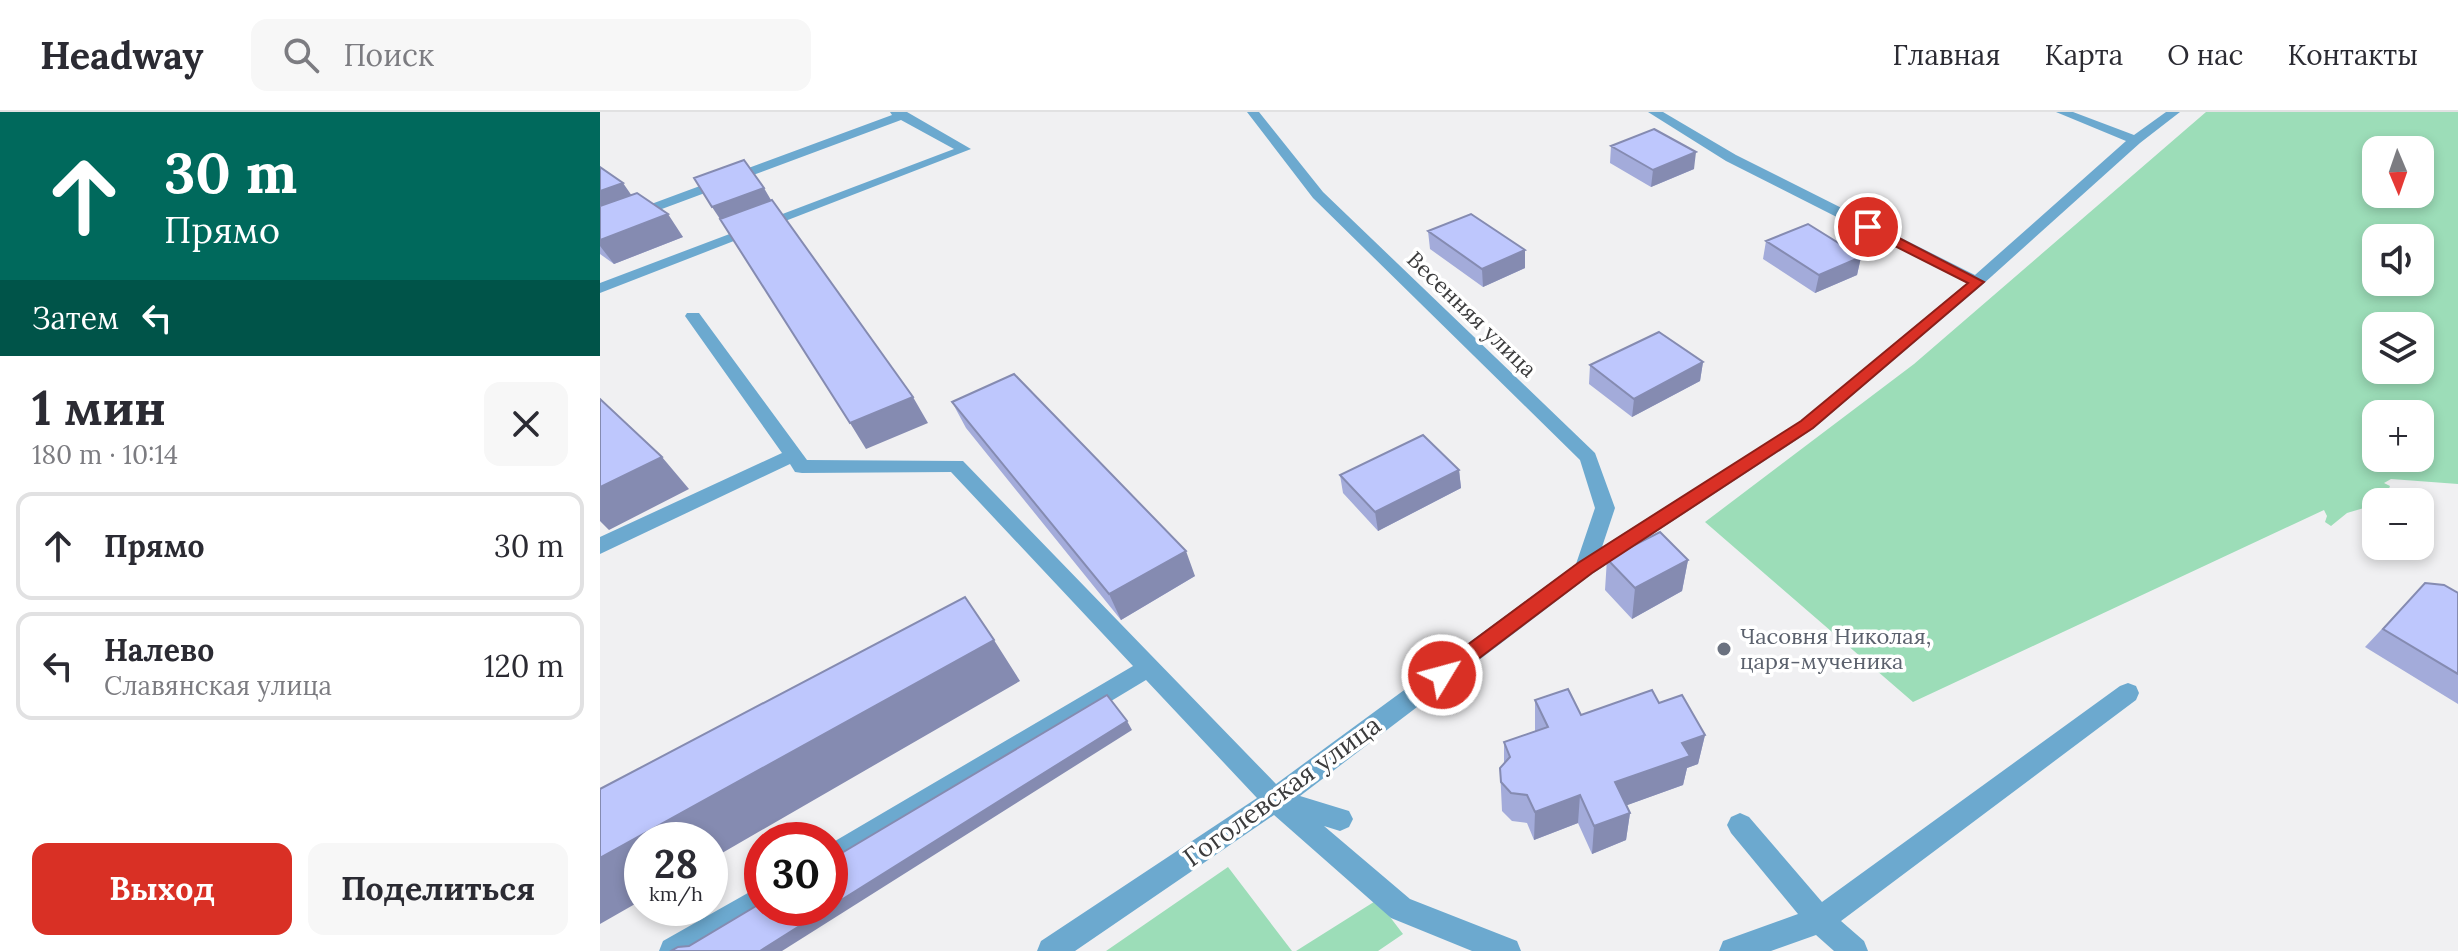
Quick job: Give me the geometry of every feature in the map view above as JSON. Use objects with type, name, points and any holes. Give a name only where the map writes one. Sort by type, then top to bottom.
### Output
[{"type":"street","name":"Весенняя улица","points":[[1253,112],[1318,195],[1588,457],[1605,508],[1585,568]]},
{"type":"street","points":[[1654,112],[1731,158],[1977,282]]},
{"type":"street","points":[[2062,112],[2135,140]]},
{"type":"street","name":"Гоголевская улица","points":[[1051,951],[1275,800],[1585,568],[1807,425],[1977,282],[2135,140],[2174,112]]},
{"type":"street","points":[[600,228],[900,114],[965,149],[600,288]]},
{"type":"street","points":[[693,316],[802,467],[956,466],[1275,800],[1401,909],[1507,951]]},
{"type":"street","points":[[600,546],[793,455]]},
{"type":"street","points":[[1645,528],[1666,545]]},
{"type":"street","points":[[848,847],[1148,668]]},
{"type":"street","points":[[1733,951],[1820,920],[2128,693]]},
{"type":"street","points":[[1275,800],[1340,819]]},
{"type":"street","points":[[1740,825],[1820,920],[1854,951]]},
{"type":"street","points":[[673,951],[744,909]]},
{"type":"green space","points":[[2206,112],[2458,112],[2458,484],[2391,479],[2384,483],[2389,488],[2362,488],[2362,509],[2347,513],[2331,526],[2325,522],[2327,516],[2324,510],[1913,702],[1705,522],[1914,364]]},
{"type":"green space","points":[[1228,867],[1292,951],[1106,951]]},
{"type":"green space","points":[[1377,900],[1403,934],[1378,951],[1296,951]]},
{"type":"building","points":[[1654,129],[1696,152],[1653,170],[1611,146]]},
{"type":"building","points":[[744,160],[764,188],[712,207],[694,178]]},
{"type":"building","points":[[600,167],[623,183],[600,191]]},
{"type":"building","points":[[637,193],[668,214],[600,240],[600,206]]},
{"type":"building","points":[[772,200],[913,397],[850,423],[720,219]]},
{"type":"building","points":[[1471,214],[1525,250],[1482,269],[1428,231]]},
{"type":"building","points":[[1808,224],[1861,257],[1819,275],[1766,241]]},
{"type":"building","points":[[1659,332],[1703,362],[1634,399],[1590,365]]},
{"type":"building","points":[[1014,374],[1186,551],[1109,594],[952,402]]},
{"type":"building","points":[[600,399],[662,457],[600,487]]},
{"type":"building","points":[[1423,435],[1459,470],[1375,512],[1340,475]]},
{"type":"building","points":[[1660,532],[1688,560],[1635,588],[1607,559]]},
{"type":"building","points":[[2425,583],[2444,585],[2458,593],[2458,674],[2383,629]]},
{"type":"building","points":[[965,597],[994,640],[665,822],[624,822],[624,845],[600,858],[600,789]]},
{"type":"building","points":[[1568,689],[1581,715],[1652,690],[1659,703],[1682,695],[1705,735],[1682,743],[1690,756],[1615,782],[1630,813],[1594,826],[1580,795],[1535,812],[1527,795],[1511,793],[1501,782],[1500,768],[1510,757],[1504,742],[1548,727],[1535,700]]},
{"type":"building","points":[[1107,695],[1127,721],[848,896],[848,849]]},
{"type":"building","points":[[744,913],[744,926],[800,926],[760,951],[671,951],[689,946],[722,926],[728,926],[728,923]]},
{"type":"place","name":"Часовня Николая, царя-мученика","points":[[1724,649]]},
{"type":"route","points":[[1442,675],[1585,568],[1807,425],[1977,282],[1868,227]]}]
